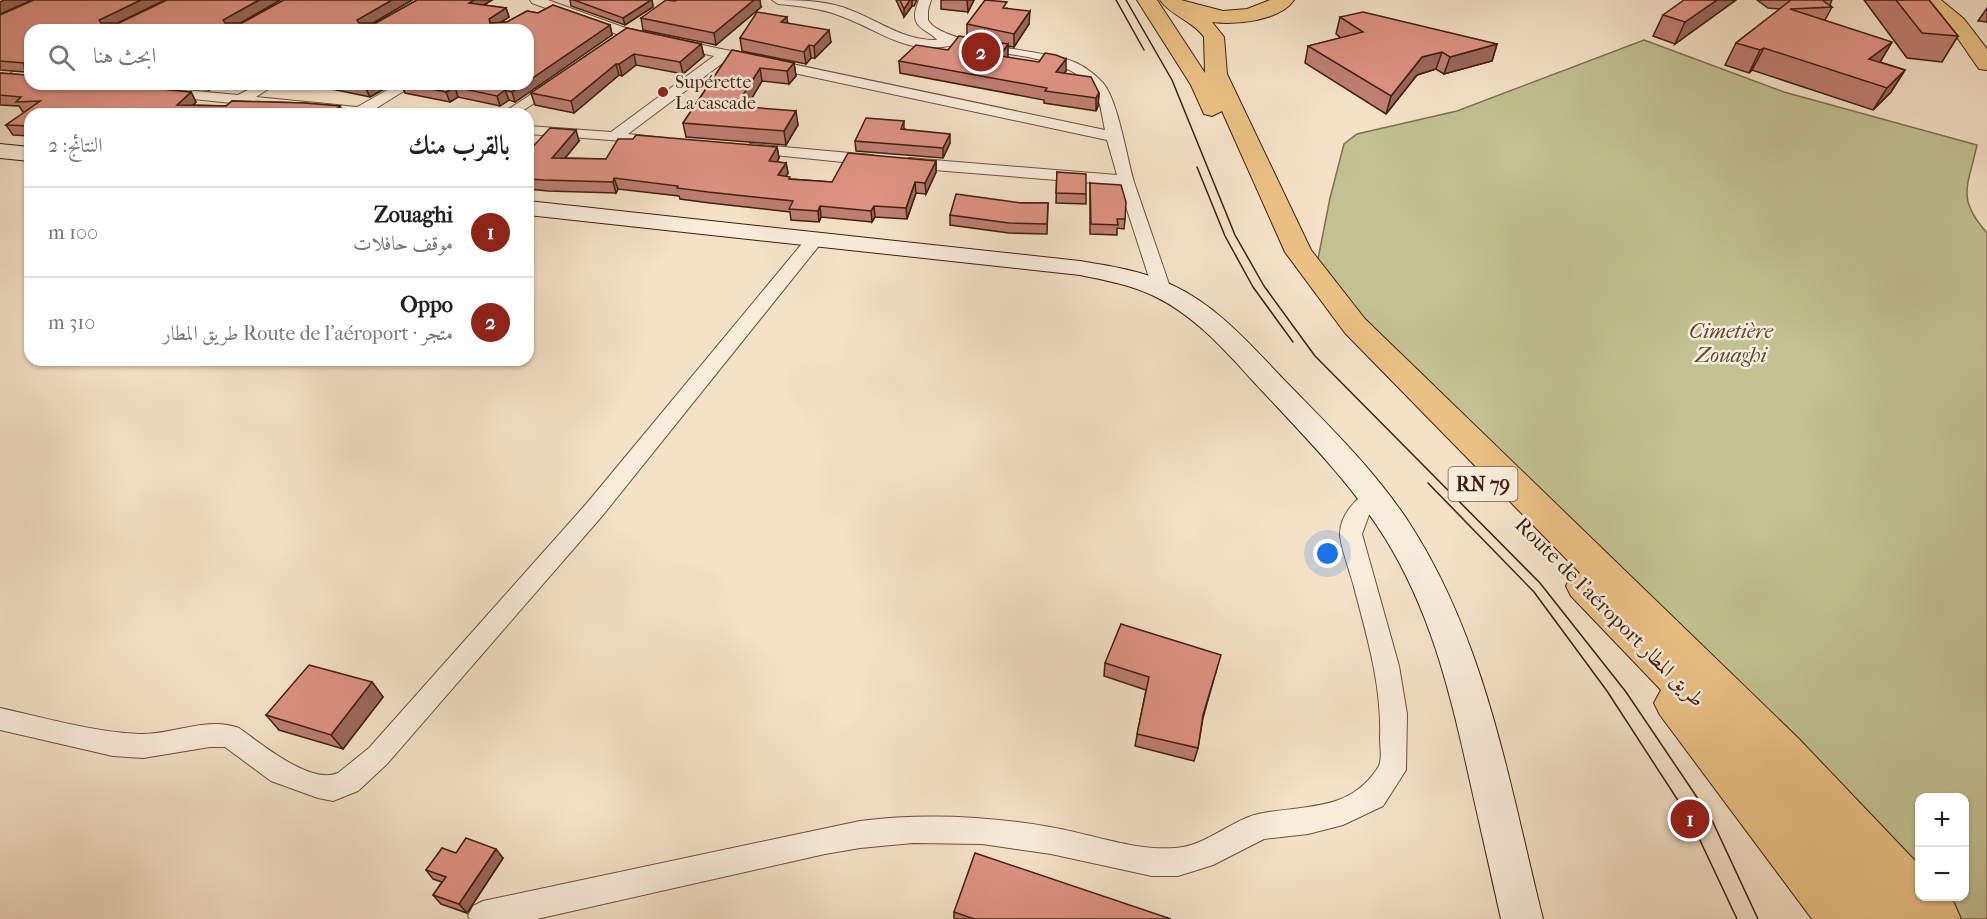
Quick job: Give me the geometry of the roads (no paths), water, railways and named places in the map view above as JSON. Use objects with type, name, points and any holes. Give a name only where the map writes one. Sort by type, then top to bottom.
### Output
[{"type":"highway","name":"Route de l'aéroport طريق المطار","points":[[1147,0],[1202,85],[1248,197],[1300,292],[1329,329],[1713,716],[1831,843],[1891,919]]},
{"type":"highway","points":[[1171,0],[1201,13],[1229,18],[1261,12],[1284,0]]},
{"type":"highway","points":[[1171,0],[1181,10],[1208,28],[1214,37],[1216,74],[1298,252],[1355,326],[1784,751],[1938,919]]},
{"type":"highway","points":[[1929,0],[1957,23],[1987,64]]},
{"type":"highway","name":"RN 79","points":[[1580,581],[1841,919]]},
{"type":"street","points":[[778,0],[827,7],[851,15],[903,41],[915,44],[933,46],[952,41]]},
{"type":"street","points":[[925,0],[921,12],[925,26],[930,31],[952,41],[1027,53],[1060,62],[1094,80],[1102,91],[1126,181],[1162,290]]},
{"type":"street","points":[[528,14],[541,2],[622,37],[725,54],[1115,137]]},
{"type":"street","points":[[622,37],[646,20]]},
{"type":"street","points":[[614,138],[725,54]]},
{"type":"street","points":[[5,77],[24,70]]},
{"type":"street","points":[[517,108],[568,74]]},
{"type":"street","points":[[5,77],[24,79]]},
{"type":"street","points":[[156,90],[328,108]]},
{"type":"street","points":[[240,100],[258,90]]},
{"type":"street","points":[[366,108],[398,90]]},
{"type":"street","points":[[534,131],[674,143]]},
{"type":"street","points":[[733,148],[1126,181]]},
{"type":"street","points":[[0,151],[24,153]]},
{"type":"street","points":[[534,209],[1080,268],[1123,276],[1162,290],[1184,302],[1216,326],[1342,457],[1402,538],[1427,584],[1452,646],[1473,713],[1522,919]]},
{"type":"street","points":[[0,719],[113,744],[143,746],[210,735],[230,736],[280,772],[318,786],[333,788],[348,782],[378,756],[595,510],[816,238]]},
{"type":"street","points":[[483,916],[784,850],[879,832],[959,830],[1001,832],[1046,838],[1152,862],[1167,863],[1203,855],[1261,826],[1308,821],[1344,812],[1373,797],[1393,770],[1394,714],[1388,666],[1352,534],[1359,511],[1374,498]]},
{"type":"tram line","points":[[1116,0],[1144,50]]},
{"type":"tram line","points":[[1126,0],[1172,80],[1235,235],[1264,286],[1315,356],[1540,583],[1626,692],[1711,818],[1758,919]]},
{"type":"tram line","points":[[1197,167],[1225,236],[1253,287],[1293,342]]},
{"type":"tram line","points":[[1428,483],[1534,592],[1607,691],[1690,819],[1737,919]]},
{"type":"place","name":"Oppo","points":[[981,52]]},
{"type":"place","name":"Supérette La cascade","points":[[663,92]]},
{"type":"place","name":"Zouaghi","points":[[1690,819]]},
{"type":"park label","name":"Cimetière Zouaghi","points":[[1731,343]]}]
